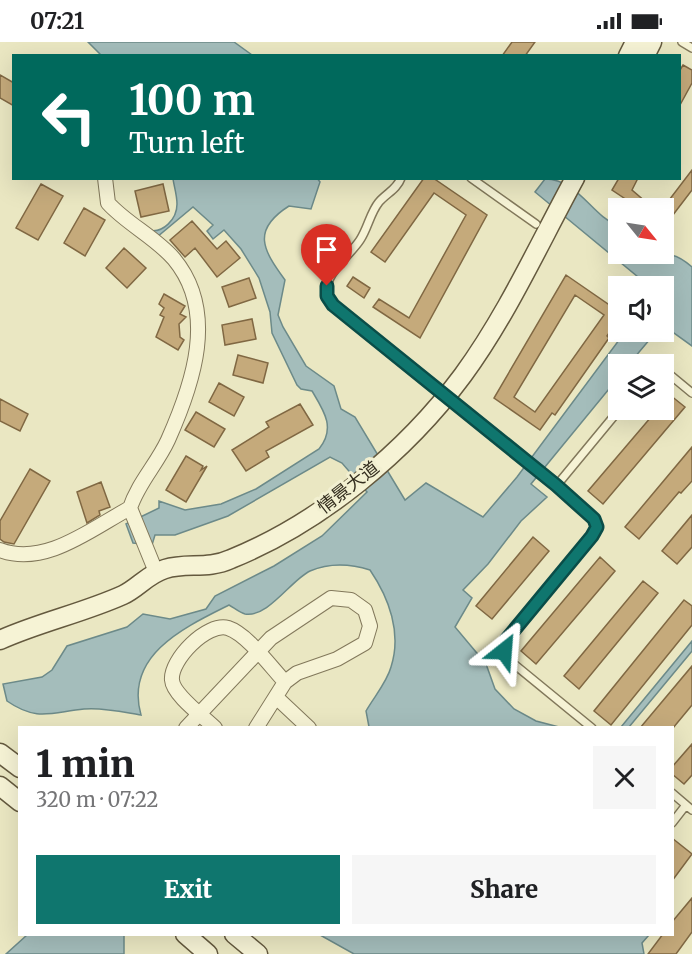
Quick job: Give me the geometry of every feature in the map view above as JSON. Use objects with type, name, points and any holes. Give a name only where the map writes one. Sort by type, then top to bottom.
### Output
[{"type":"street","points":[[105,180],[108,203],[163,248],[186,275],[195,295],[200,318],[192,375],[167,441],[134,495],[132,513],[152,562]]},
{"type":"street","name":"情景大道","points":[[152,562],[168,568],[214,565],[231,559],[299,523],[388,448],[482,346],[560,180]]},
{"type":"street","name":"情景大道","points":[[541,223],[573,180]]},
{"type":"street","points":[[0,549],[29,556],[50,550],[132,513]]},
{"type":"street","name":"情景大道","points":[[0,628],[106,591],[152,562]]},
{"type":"street","name":"情景大道","points":[[0,640],[127,593],[152,562]]},
{"type":"street","points":[[188,726],[270,638],[331,598],[351,600],[365,610],[370,626],[365,643],[336,659],[297,673],[285,682],[257,726]]},
{"type":"street","points":[[213,726],[182,697],[172,681],[178,663],[203,633],[216,627],[229,628],[248,641],[285,682]]},
{"type":"street","points":[[276,697],[307,726]]},
{"type":"street","points":[[0,753],[18,766]]},
{"type":"street","points":[[0,786],[18,800]]},
{"type":"street","points":[[187,936],[208,954]]},
{"type":"street","points":[[236,936],[258,954]]},
{"type":"lane","points":[[682,42],[692,48]]},
{"type":"lane","points":[[400,180],[380,202],[360,240],[346,253],[334,271],[327,286],[327,296],[333,305],[547,477],[594,519],[597,527],[506,640],[504,651],[509,660],[590,726]]},
{"type":"lane","points":[[474,180],[541,223]]},
{"type":"lane","points":[[674,378],[692,393]]},
{"type":"lane","points":[[556,485],[610,420]]},
{"type":"lane","points":[[674,795],[689,808],[674,821]]},
{"type":"water","points":[[88,42],[234,42],[251,54],[100,54]]},
{"type":"water","points":[[173,180],[318,180],[320,182],[311,209],[289,206],[269,223],[265,232],[264,241],[267,250],[285,280],[278,315],[306,366],[334,386],[341,409],[355,417],[405,500],[426,483],[483,517],[517,477],[608,355],[608,390],[531,484],[547,497],[521,521],[488,564],[463,590],[472,598],[455,627],[486,664],[495,689],[514,709],[536,721],[555,726],[369,726],[366,711],[389,673],[394,654],[392,616],[383,592],[370,570],[340,565],[310,571],[271,605],[254,614],[245,614],[229,605],[177,634],[150,660],[141,676],[138,694],[141,715],[91,709],[36,714],[27,712],[7,701],[3,684],[42,677],[52,670],[67,646],[127,627],[143,614],[170,619],[206,609],[215,596],[274,566],[322,536],[367,492],[342,463],[330,457],[228,516],[175,535],[155,535],[152,545],[133,543],[126,524],[159,508],[159,501],[185,510],[221,504],[256,489],[319,449],[327,434],[324,413],[312,391],[301,389],[297,385],[272,333],[270,312],[259,278],[241,249],[224,230],[213,239],[207,231],[213,225],[193,207],[157,237],[148,230],[154,231],[164,227],[172,220],[177,201]]},
{"type":"water","points":[[544,180],[567,185],[608,221],[608,252],[535,192]]},
{"type":"water","points":[[674,256],[692,267],[692,346],[674,333],[674,276],[637,276],[622,264],[674,264]]},
{"type":"water","points":[[618,342],[648,342],[637,354],[609,354]]},
{"type":"water","points":[[692,641],[692,651],[630,726],[622,726]]},
{"type":"water","points":[[26,936],[124,936],[124,954],[6,954]]},
{"type":"water","points":[[322,936],[648,936],[642,943],[644,954],[354,954]]},
{"type":"building","points":[[512,42],[535,42],[526,54],[503,54]]},
{"type":"building","points":[[683,65],[692,70],[692,83],[681,103],[681,68]]},
{"type":"building","points":[[0,75],[12,82],[12,105],[0,98]]},
{"type":"building","points":[[692,170],[692,190],[674,214],[674,198],[671,198]]},
{"type":"building","points":[[423,180],[436,180],[487,215],[420,338],[373,307],[379,299],[409,318],[466,215],[434,193],[385,262],[371,252]]},
{"type":"building","points":[[618,180],[637,180],[632,190],[641,198],[624,198],[612,190]]},
{"type":"building","points":[[41,184],[63,196],[38,240],[16,228]]},
{"type":"building","points":[[163,184],[169,211],[141,217],[135,191]]},
{"type":"building","points":[[84,208],[105,220],[85,256],[64,243]]},
{"type":"building","points":[[192,221],[217,249],[226,241],[240,258],[217,277],[195,248],[185,257],[170,240]]},
{"type":"building","points":[[124,248],[146,268],[127,288],[106,268]]},
{"type":"building","points":[[566,275],[608,304],[608,339],[555,415],[552,413],[540,430],[494,398]],"holes":[[[575,295],[604,315],[535,412],[514,397]]]},
{"type":"building","points":[[353,277],[370,288],[364,298],[347,286]]},
{"type":"building","points":[[249,278],[256,298],[229,307],[222,287]]},
{"type":"building","points":[[164,294],[185,306],[180,314],[186,317],[179,324],[180,337],[184,340],[178,350],[156,337],[164,317],[160,315],[164,308],[159,304]]},
{"type":"building","points":[[252,319],[256,339],[225,345],[222,325]]},
{"type":"building","points":[[238,355],[268,363],[263,383],[233,375]]},
{"type":"building","points":[[219,383],[244,397],[234,416],[209,402]]},
{"type":"building","points":[[674,398],[685,407],[603,504],[588,491],[648,420],[674,420]]},
{"type":"building","points":[[0,399],[28,414],[20,431],[0,421]]},
{"type":"building","points":[[300,404],[313,425],[266,451],[269,457],[246,471],[232,450],[269,427],[266,422]]},
{"type":"building","points":[[196,412],[225,429],[214,447],[185,430]]},
{"type":"building","points":[[692,447],[692,481],[681,493],[679,492],[639,539],[625,527]]},
{"type":"building","points":[[186,456],[203,466],[201,470],[207,466],[186,502],[166,490]]},
{"type":"building","points":[[30,469],[50,481],[14,544],[4,542],[0,539],[0,521]]},
{"type":"building","points":[[101,482],[110,507],[99,511],[100,515],[87,523],[77,492]]},
{"type":"building","points":[[692,515],[692,547],[677,564],[662,551]]},
{"type":"building","points":[[533,537],[549,551],[492,619],[476,606]]},
{"type":"building","points":[[600,557],[615,571],[536,664],[521,651]]},
{"type":"building","points":[[643,581],[658,593],[579,689],[564,676]]},
{"type":"building","points":[[684,600],[692,606],[692,625],[611,725],[594,711]]},
{"type":"building","points":[[692,666],[692,705],[674,727],[642,726]]},
{"type":"building","points":[[692,744],[692,775],[684,784],[674,776],[674,765]]},
{"type":"building","points":[[674,840],[692,854],[674,878]]},
{"type":"building","points":[[692,898],[692,932],[676,954],[648,954],[662,936],[674,936],[674,920]]},
{"type":"route","points":[[327,286],[327,296],[333,305],[438,388],[594,519],[597,527],[592,536],[506,640],[504,651]]}]
